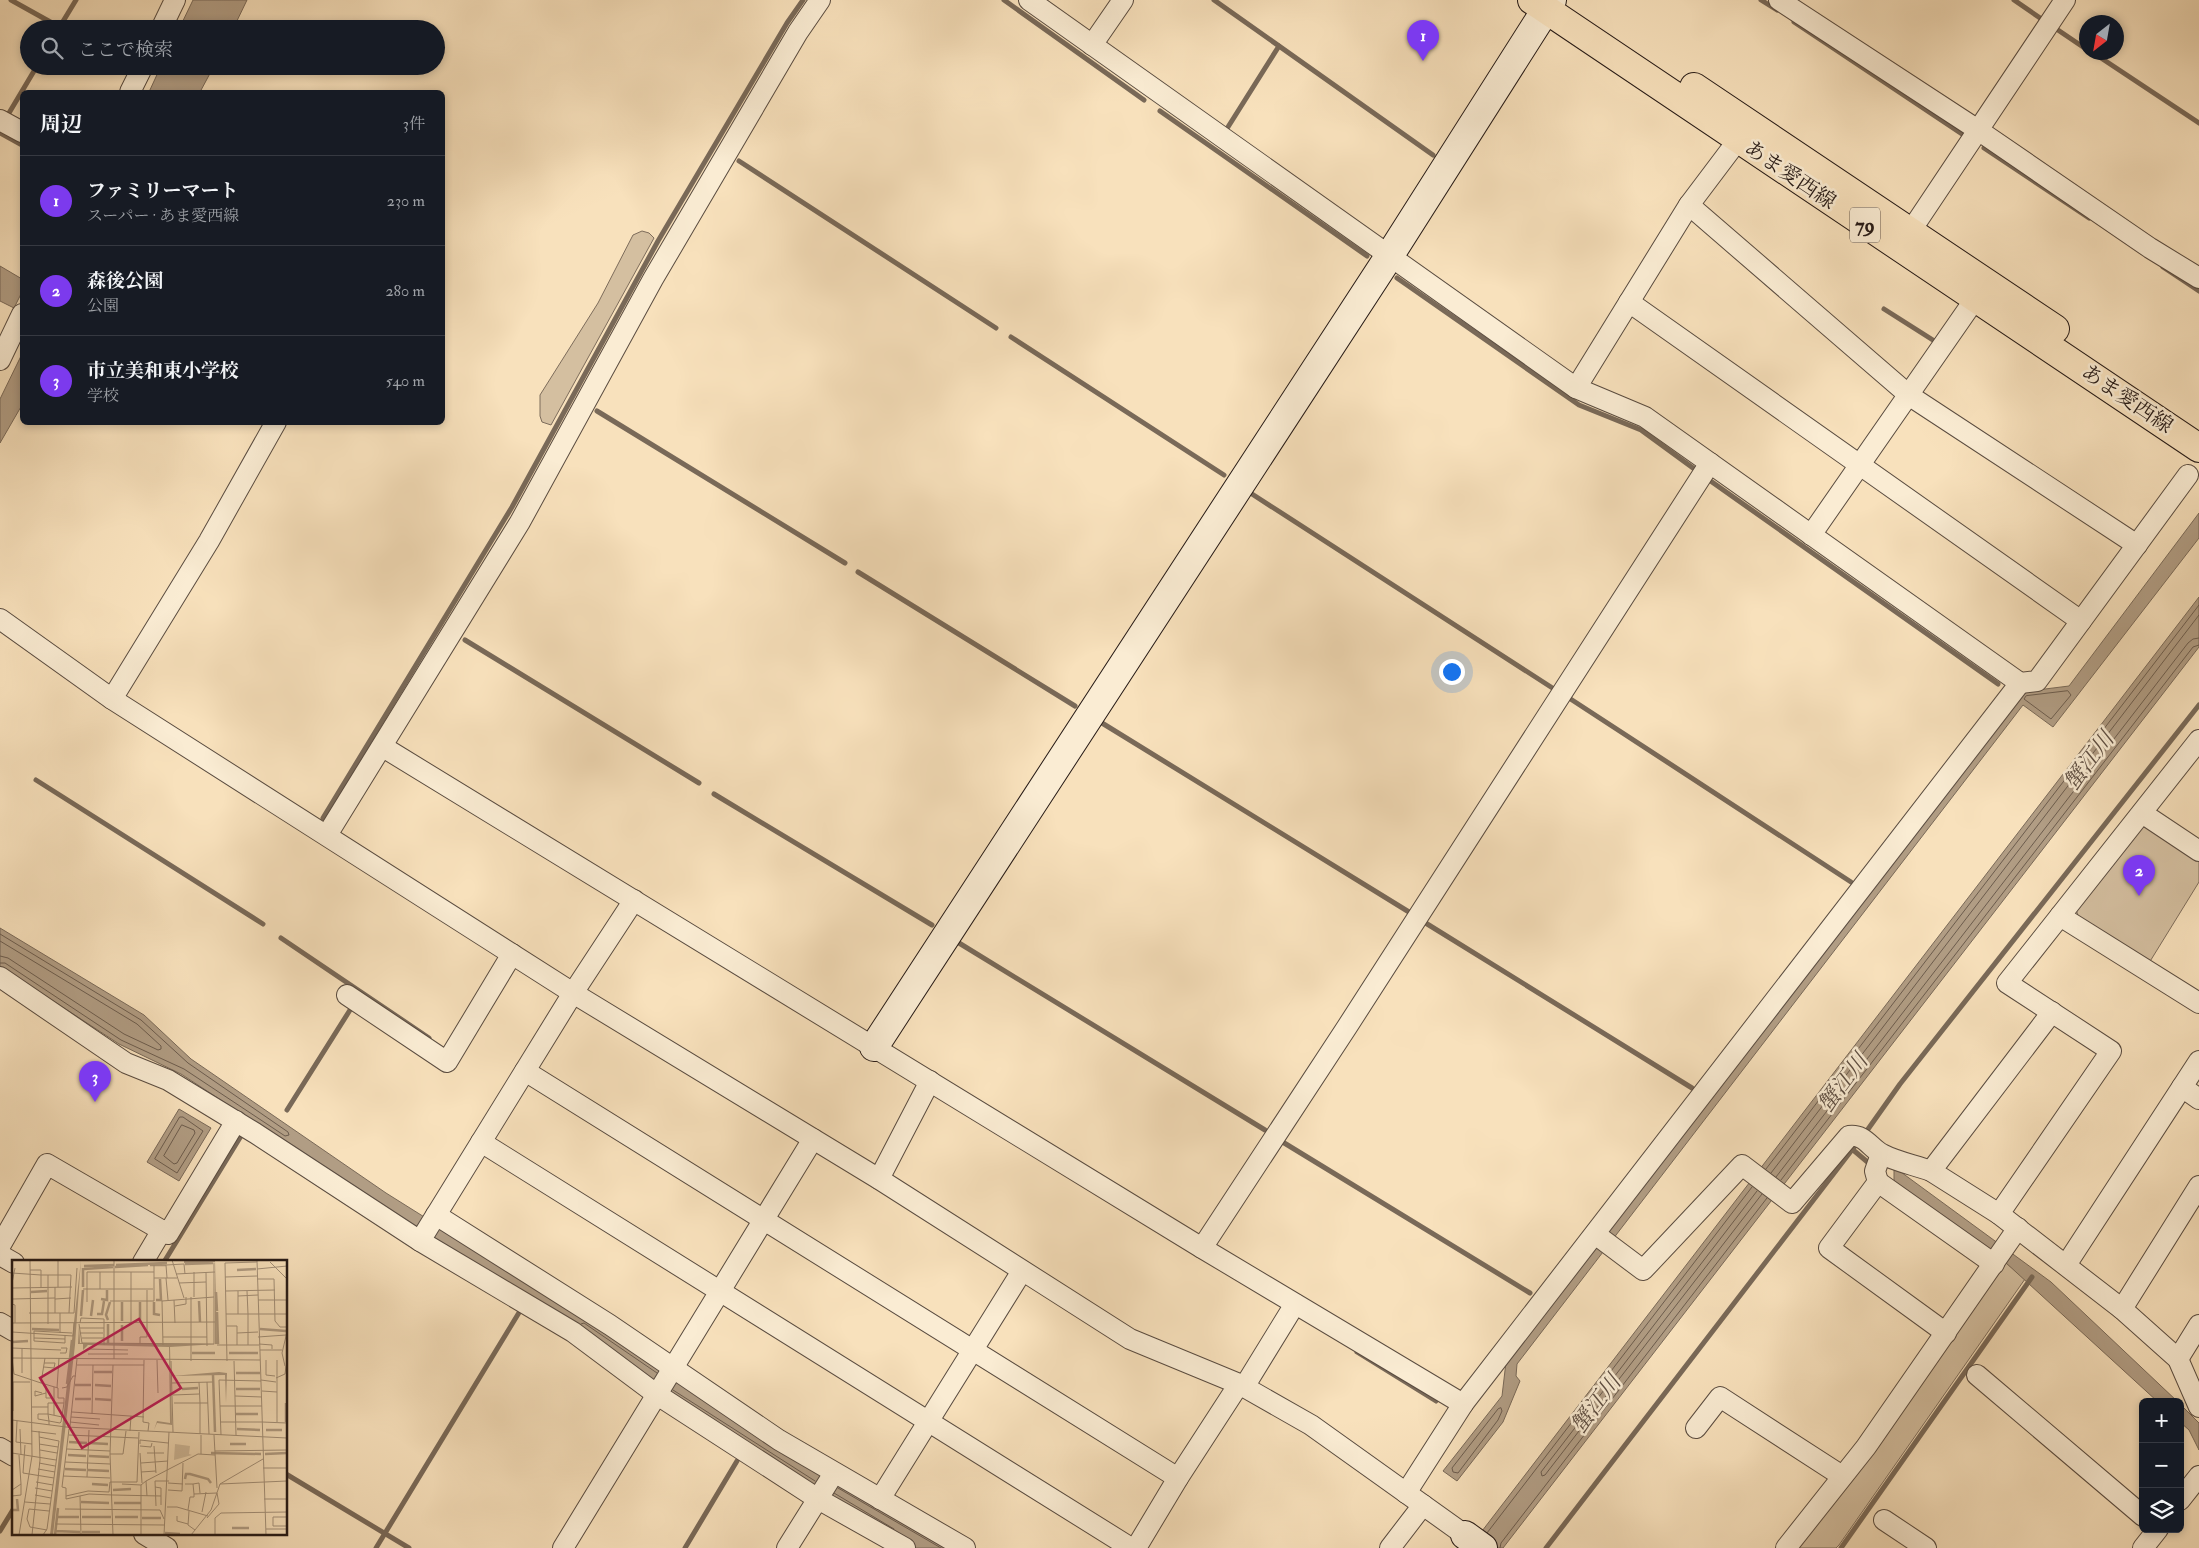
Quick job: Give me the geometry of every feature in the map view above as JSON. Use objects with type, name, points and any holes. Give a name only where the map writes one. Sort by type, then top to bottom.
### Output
[{"type":"main road","name":"あま愛西線","points":[[1548,2],[1738,140],[2199,448]]},
{"type":"main road","name":"あま愛西線","points":[[1548,2],[1910,232],[2199,425]]},
{"type":"street","points":[[165,20],[175,0]]},
{"type":"street","points":[[327,835],[520,522],[653,279],[798,32],[820,0]]},
{"type":"street","points":[[1029,0],[1576,388],[1645,417],[2020,683],[2037,681],[2188,475]]},
{"type":"street","points":[[1092,44],[1123,0]]},
{"type":"street","points":[[1779,0],[1978,130],[2150,248],[2199,278]]},
{"type":"street","points":[[1910,232],[2065,0]]},
{"type":"street","points":[[874,1047],[1390,255],[1548,2]]},
{"type":"street","points":[[131,90],[138,75]]},
{"type":"street","points":[[0,120],[20,131]]},
{"type":"street","points":[[1576,388],[1689,206],[1738,140]]},
{"type":"street","points":[[1689,206],[1910,396],[2137,544]]},
{"type":"street","points":[[1811,535],[1910,396],[1975,300]]},
{"type":"street","points":[[1629,302],[2081,622]]},
{"type":"street","points":[[0,360],[20,318]]},
{"type":"street","points":[[112,699],[209,541],[274,425]]},
{"type":"street","points":[[1202,1248],[1710,463]]},
{"type":"street","points":[[0,619],[112,699],[572,993],[879,1179],[1130,1338],[1242,1385],[1311,1425],[1474,1542]]},
{"type":"street","points":[[1406,1493],[1463,1404],[1601,1239],[2020,683]]},
{"type":"street","points":[[1999,1214],[2111,1051],[2007,983],[2199,740]]},
{"type":"street","points":[[383,747],[1202,1248],[1463,1404]]},
{"type":"street","points":[[2142,812],[2199,851]]},
{"type":"street","points":[[421,1240],[572,993],[634,900]]},
{"type":"street","points":[[2060,916],[2199,1003]]},
{"type":"street","points":[[347,995],[447,1062],[512,954]]},
{"type":"street","points":[[0,977],[126,1063],[168,1080],[236,1121],[421,1240],[573,1332],[657,1392],[826,1486],[880,1500],[965,1548]]},
{"type":"street","points":[[1931,1171],[2052,1012]]},
{"type":"street","points":[[2066,1265],[2199,1061]]},
{"type":"street","points":[[525,1070],[1178,1478]]},
{"type":"street","points":[[879,1179],[930,1081]]},
{"type":"street","points":[[2182,1087],[2199,1099]]},
{"type":"street","points":[[0,1246],[47,1164],[168,1234],[236,1121]]},
{"type":"street","points":[[1601,1239],[1643,1270],[1742,1165],[1792,1203],[1849,1136],[1856,1135],[1864,1138],[1881,1154],[1931,1171],[1999,1214],[2122,1309],[2178,1359],[2199,1407]]},
{"type":"street","points":[[563,1548],[813,1139]]},
{"type":"street","points":[[481,1142],[1131,1548]]},
{"type":"street","points":[[1881,1154],[1875,1171],[1878,1182],[1999,1256]]},
{"type":"street","points":[[1878,1182],[1828,1248],[1946,1333]]},
{"type":"street","points":[[2122,1309],[2199,1186]]},
{"type":"street","points":[[435,1217],[610,1325],[671,1370],[779,1440],[826,1486],[905,1548]]},
{"type":"street","points":[[1786,1548],[1866,1447],[2018,1228]]},
{"type":"street","points":[[144,1260],[162,1230]]},
{"type":"street","points":[[0,1255],[12,1262]]},
{"type":"street","points":[[880,1500],[1022,1271]]},
{"type":"street","points":[[1136,1548],[1178,1478],[1295,1304]]},
{"type":"street","points":[[0,1323],[12,1330]]},
{"type":"street","points":[[2178,1359],[2199,1325]]},
{"type":"street","points":[[1977,1375],[2139,1513]]},
{"type":"street","points":[[1696,1428],[1720,1398],[1842,1476]]},
{"type":"street","points":[[0,1448],[12,1455]]},
{"type":"street","points":[[2184,1495],[2199,1476]]},
{"type":"street","points":[[787,1548],[826,1486]]},
{"type":"street","points":[[1390,1548],[1423,1505]]},
{"type":"street","points":[[1884,1520],[1926,1548]]},
{"type":"street","points":[[2143,1548],[2155,1533]]},
{"type":"street","points":[[147,1536],[167,1548]]},
{"type":"shaded area","points":[[642,231],[649,233],[654,238],[551,425],[542,422],[540,416],[540,395],[598,303],[633,235]]},
{"type":"shaded area","points":[[2140,826],[2146,826],[2199,861],[2199,882],[2149,963],[2079,919],[2076,909]]},
{"type":"shaded area","points":[[2005,1262],[2025,1279],[1839,1545],[1836,1548],[1794,1548]]},
{"type":"water","points":[[193,0],[247,0],[237,20],[183,20]]},
{"type":"water","points":[[157,75],[209,75],[201,90],[150,90]]},
{"type":"water","points":[[0,266],[20,278],[20,296],[14,308],[0,301]]},
{"type":"water","points":[[20,358],[20,408],[0,443],[0,399]]},
{"type":"water","points":[[2199,513],[2199,538],[2053,727],[2023,705],[1517,1364],[1516,1376],[1520,1381],[1503,1422],[1457,1481],[1443,1471],[1502,1396],[1506,1362],[2021,692],[2069,686]]},
{"type":"water","name":"蟹江川","points":[[2199,597],[2199,647],[1503,1548],[1469,1548]]},
{"type":"water","points":[[0,928],[144,1015],[191,1059],[386,1193],[952,1548],[916,1548],[828,1496],[181,1074],[119,1044],[0,966]]},
{"type":"water","points":[[179,1109],[211,1128],[179,1181],[147,1162]]},
{"type":"water","points":[[1894,1167],[2051,1282],[2174,1398],[2154,1398],[2005,1262],[1894,1181]]},
{"type":"water","points":[[2184,1408],[2199,1423],[2199,1450],[2189,1430],[2184,1426]]},
{"type":"waterway","points":[[11,0],[47,20]]},
{"type":"waterway","points":[[64,20],[76,0]]},
{"type":"waterway","points":[[323,818],[512,507],[658,241],[787,23],[803,0]]},
{"type":"waterway","points":[[1004,0],[1144,100]]},
{"type":"waterway","points":[[1214,0],[1433,155]]},
{"type":"waterway","points":[[1761,0],[1777,10]]},
{"type":"waterway","points":[[2014,0],[2043,20]]},
{"type":"waterway","points":[[1794,22],[1962,134]]},
{"type":"waterway","points":[[2055,28],[2079,44]]},
{"type":"waterway","points":[[1228,127],[1279,46]]},
{"type":"waterway","points":[[2104,60],[2199,123]]},
{"type":"waterway","points":[[23,90],[32,75]]},
{"type":"waterway","points":[[9,113],[20,95]]},
{"type":"waterway","points":[[1160,111],[1367,256]]},
{"type":"waterway","points":[[0,133],[20,144]]},
{"type":"waterway","points":[[1984,148],[2089,218]]},
{"type":"waterway","points":[[739,161],[996,328]]},
{"type":"waterway","points":[[2163,267],[2199,291]]},
{"type":"waterway","points":[[1397,278],[1579,405],[1641,430],[1693,468]]},
{"type":"waterway","points":[[1884,309],[1936,342]]},
{"type":"waterway","points":[[1011,337],[1224,475]]},
{"type":"waterway","points":[[597,411],[845,563]]},
{"type":"waterway","points":[[1712,482],[1998,684]]},
{"type":"waterway","points":[[1252,494],[1554,689]]},
{"type":"waterway","points":[[858,572],[1075,706]]},
{"type":"waterway","points":[[465,640],[699,783]]},
{"type":"waterway","points":[[1569,698],[1851,882]]},
{"type":"waterway","points":[[1866,1132],[1900,1084],[2199,705]]},
{"type":"waterway","points":[[1102,723],[1409,912]]},
{"type":"waterway","points":[[36,780],[263,924]]},
{"type":"waterway","points":[[714,794],[932,925]]},
{"type":"waterway","points":[[1424,922],[1692,1088]]},
{"type":"waterway","points":[[281,938],[429,1038]]},
{"type":"waterway","points":[[959,943],[1265,1130]]},
{"type":"waterway","points":[[287,1110],[350,1010]]},
{"type":"waterway","points":[[165,1260],[241,1136]]},
{"type":"waterway","points":[[1281,1141],[1530,1293]]},
{"type":"waterway","points":[[1546,1548],[1858,1142]]},
{"type":"waterway","points":[[1852,1149],[1871,1165]]},
{"type":"waterway","points":[[1841,1548],[2032,1277]]},
{"type":"waterway","points":[[376,1548],[520,1311]]},
{"type":"waterway","points":[[1357,1352],[1436,1401]]},
{"type":"waterway","points":[[685,1548],[737,1461]]},
{"type":"waterway","points":[[288,1475],[409,1548]]},
{"type":"waterway","points":[[0,1531],[12,1511]]},
{"type":"place","name":"ファミリーマート","points":[[1423,61]]},
{"type":"place","name":"森後公園","points":[[2139,896]]},
{"type":"place","name":"市立美和東小学校","points":[[95,1102]]}]
